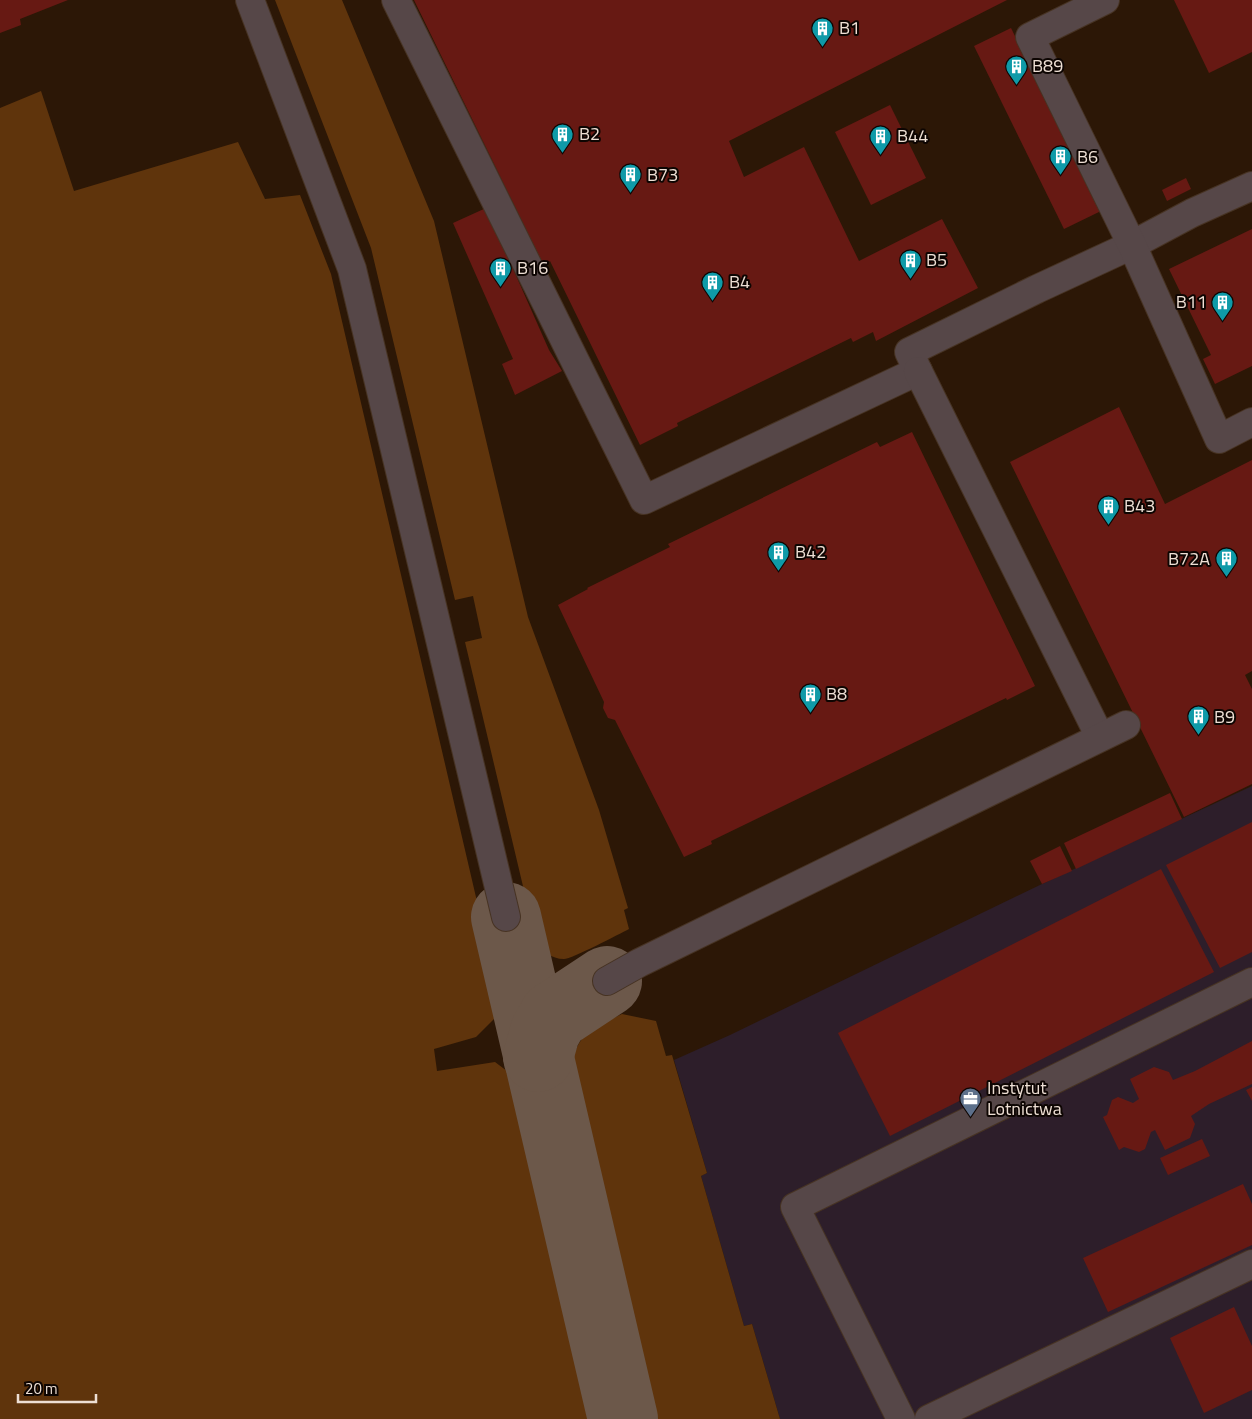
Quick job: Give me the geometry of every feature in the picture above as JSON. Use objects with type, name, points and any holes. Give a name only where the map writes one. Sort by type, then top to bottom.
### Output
[{"type":"street","points":[[250,0],[352,269],[506,917]]},
{"type":"street","points":[[396,0],[644,500],[918,371]]},
{"type":"street","points":[[1105,0],[1030,37],[1132,245],[1219,439],[1252,422]]},
{"type":"street","points":[[1100,737],[909,352],[1132,245],[1192,213],[1252,186]]},
{"type":"street","points":[[607,981],[639,963],[1126,725]]},
{"type":"street","points":[[901,1419],[795,1208],[1252,982]]},
{"type":"street","points":[[929,1419],[1252,1264]]},
{"type":"shaded area","points":[[275,0],[342,0],[434,221],[528,617],[599,810],[628,908],[624,910],[629,929],[569,958],[559,959],[551,956],[536,941],[465,642],[482,638],[473,596],[455,600],[371,248]]},
{"type":"shaded area","points":[[41,91],[74,191],[238,142],[265,199],[300,195],[331,274],[499,996],[496,1017],[476,1037],[434,1049],[437,1071],[495,1062],[519,1080],[598,1419],[0,1419],[0,108]]},
{"type":"shaded area","name":"Instytut Lotnictwa","points":[[1252,786],[1252,1419],[780,1419],[752,1324],[744,1326],[701,1176],[707,1173],[674,1060]]},
{"type":"shaded area","points":[[622,1014],[656,1021],[666,1056],[672,1055],[707,1173],[701,1176],[744,1326],[752,1324],[780,1419],[647,1419],[568,1081],[574,1054],[583,1038],[598,1026]]},
{"type":"building","points":[[0,0],[68,0],[20,19],[21,25],[0,33]]},
{"type":"building","points":[[414,0],[1007,0],[729,141],[744,177],[804,147],[859,261],[942,219],[978,288],[876,341],[873,332],[853,342],[851,338],[677,423],[678,426],[640,445],[550,261],[540,266],[534,254],[537,252]]},
{"type":"building","points":[[1174,0],[1252,0],[1252,52],[1209,73]]},
{"type":"building","points":[[1011,28],[1101,211],[1064,229],[974,46]]},
{"type":"building","name":"B44","points":[[890,105],[926,178],[871,205],[835,132]]},
{"type":"building","points":[[1186,178],[1191,189],[1167,201],[1162,190]]},
{"type":"building","name":"B16","points":[[486,208],[549,350],[562,371],[515,395],[502,364],[513,359],[453,223]]},
{"type":"building","name":"B11","points":[[1252,229],[1252,366],[1215,384],[1203,359],[1211,355],[1169,269]]},
{"type":"building","points":[[1119,407],[1165,504],[1252,460],[1252,671],[1245,675],[1252,689],[1252,784],[1184,817],[1010,462]]},
{"type":"building","points":[[912,432],[1035,686],[1007,700],[1006,698],[711,841],[712,844],[684,857],[615,720],[608,718],[603,708],[604,702],[558,605],[587,588],[670,547],[668,544],[877,442],[880,447]]},
{"type":"building","points":[[1170,793],[1182,819],[1076,869],[1064,843]]},
{"type":"building","points":[[1252,822],[1252,952],[1220,968],[1166,865]]},
{"type":"building","points":[[1060,846],[1072,871],[1042,884],[1030,861]]},
{"type":"building","points":[[1161,869],[1214,972],[890,1136],[838,1033]]},
{"type":"building","points":[[1252,1041],[1252,1084],[1209,1104],[1191,1116],[1195,1124],[1190,1138],[1165,1150],[1155,1130],[1151,1132],[1145,1149],[1139,1152],[1124,1147],[1119,1150],[1103,1117],[1107,1115],[1112,1100],[1118,1097],[1133,1103],[1139,1099],[1130,1079],[1154,1067],[1169,1072],[1173,1080],[1195,1071]]},
{"type":"building","points":[[1252,1087],[1252,1101],[1246,1090]]},
{"type":"building","points":[[1202,1139],[1210,1156],[1168,1175],[1160,1158]]},
{"type":"building","points":[[1243,1184],[1252,1204],[1252,1245],[1108,1312],[1083,1258]]},
{"type":"building","points":[[1234,1307],[1252,1346],[1252,1390],[1204,1413],[1170,1338]]},
{"type":"taxiway","points":[[506,917],[623,1419]]},
{"type":"taxiway","points":[[538,1057],[545,1032],[554,1016],[607,981]]},
{"type":"place","name":"B1","points":[[823,47]]},
{"type":"place","name":"B89","points":[[1016,85]]},
{"type":"place","name":"B2","points":[[563,153]]},
{"type":"place","name":"B44","points":[[881,155]]},
{"type":"place","name":"B6","points":[[1061,176]]},
{"type":"place","name":"B73","points":[[631,194]]},
{"type":"place","name":"B5","points":[[910,279]]},
{"type":"place","name":"B16","points":[[501,287]]},
{"type":"place","name":"B4","points":[[713,301]]},
{"type":"place","name":"B11","points":[[1223,321]]},
{"type":"place","name":"B43","points":[[1108,525]]},
{"type":"place","name":"B42","points":[[779,571]]},
{"type":"place","name":"B72A","points":[[1226,578]]},
{"type":"place","name":"B8","points":[[810,713]]},
{"type":"place","name":"B9","points":[[1198,736]]},
{"type":"place","name":"Instytut Lotnictwa","points":[[971,1117]]}]
